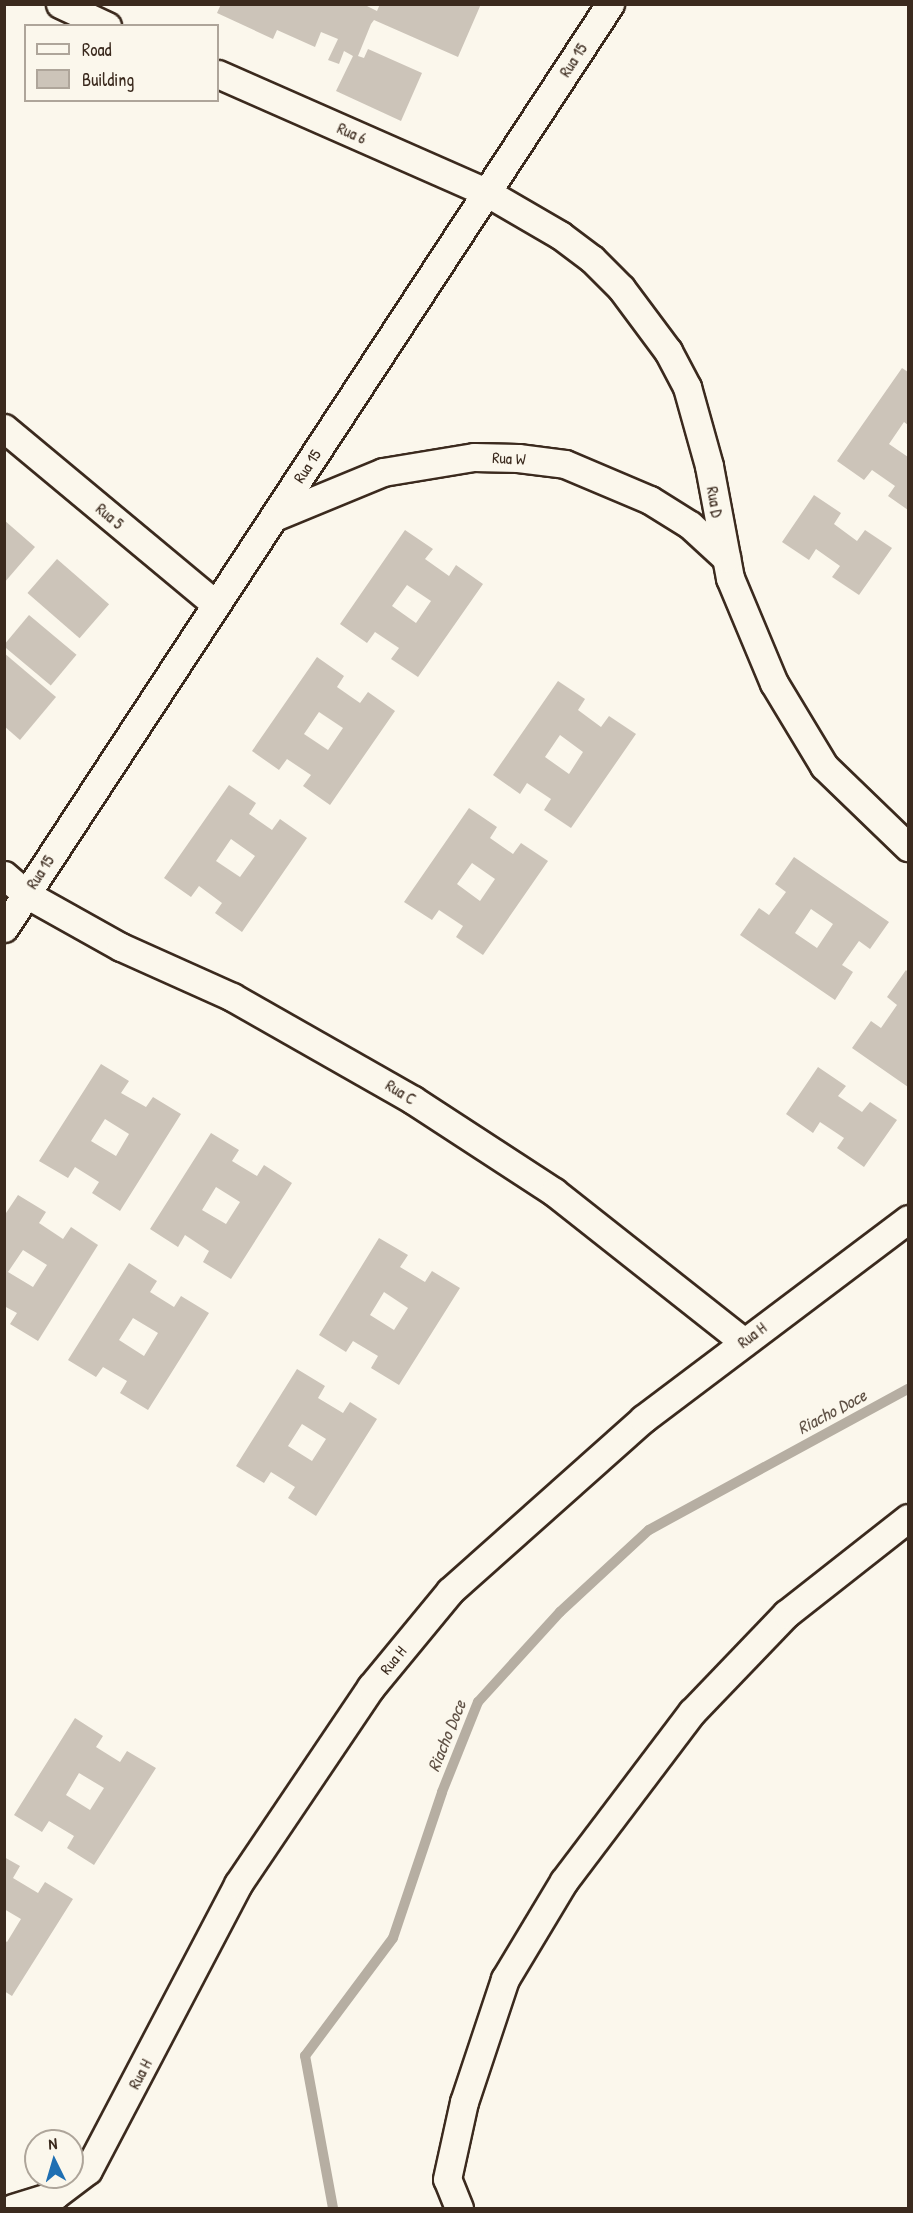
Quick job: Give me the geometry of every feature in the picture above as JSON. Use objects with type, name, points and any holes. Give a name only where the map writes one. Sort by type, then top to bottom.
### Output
[{"type":"street","points":[[60,4],[103,24]]},
{"type":"street","name":"Rua 15","points":[[4,928],[610,4]]},
{"type":"street","name":"Rua 6","points":[[219,74],[486,192]]},
{"type":"street","name":"Rua D","points":[[486,192],[530,216],[592,259],[621,288],[668,351],[687,387],[700,427],[726,558],[750,632],[774,683],[824,766],[909,847]]},
{"type":"street","name":"Rua 5","points":[[4,428],[215,604]]},
{"type":"street","name":"Rua W","points":[[274,517],[383,472],[463,458],[518,458],[565,464],[639,495],[690,525],[726,558]]},
{"type":"street","name":"Rua C","points":[[4,875],[26,894],[121,947],[232,997],[413,1100],[554,1192],[744,1342]]},
{"type":"street","name":"Rua H","points":[[13,2208],[55,2195],[88,2170],[238,1884],[371,1687],[450,1591],[643,1419],[909,1219]]},
{"type":"street","points":[[459,2208],[447,2179],[464,2102],[506,1979],[564,1881],[700,1704],[786,1614],[909,1518]]},
{"type":"building","points":[[221,4],[363,4],[377,11],[380,4],[481,4],[458,57],[374,20],[371,24],[358,56],[364,58],[368,49],[422,73],[401,121],[336,91],[353,56],[344,51],[339,64],[328,60],[338,39],[321,32],[315,47],[277,30],[273,39],[217,13]]},
{"type":"building","points":[[902,368],[908,372],[908,425],[904,422],[889,444],[908,457],[908,510],[888,496],[895,486],[872,470],[864,480],[837,461]]},
{"type":"building","points":[[814,495],[841,513],[834,524],[857,541],[865,530],[892,548],[859,595],[832,577],[840,566],[816,549],[809,560],[782,542]]},
{"type":"building","points":[[4,520],[35,547],[4,583]]},
{"type":"building","points":[[405,530],[433,549],[425,559],[449,576],[456,565],[483,584],[418,677],[391,659],[399,648],[375,632],[367,643],[340,624]],"holes":[[[407,585],[431,601],[416,623],[392,606]]]},
{"type":"building","points":[[57,559],[109,604],[80,638],[27,593]]},
{"type":"building","points":[[29,615],[76,655],[51,685],[4,646]]},
{"type":"building","points":[[4,653],[56,697],[20,740],[4,726]]},
{"type":"building","points":[[317,657],[344,676],[337,687],[360,703],[368,692],[395,711],[330,805],[303,786],[311,775],[287,759],[279,770],[252,751]],"holes":[[[319,712],[343,728],[328,750],[304,734]]]},
{"type":"building","points":[[558,681],[585,699],[578,710],[601,727],[609,716],[636,734],[571,828],[544,810],[551,799],[527,783],[520,794],[493,775]],"holes":[[[560,735],[583,752],[569,774],[545,757]]]},
{"type":"building","points":[[229,785],[256,803],[249,814],[272,830],[280,819],[307,838],[242,932],[215,913],[222,903],[199,886],[191,897],[164,878]],"holes":[[[231,839],[255,856],[240,877],[216,861]]]},
{"type":"building","points":[[469,808],[497,827],[490,838],[513,854],[521,843],[548,861],[483,955],[456,937],[463,926],[439,910],[432,920],[404,902]],"holes":[[[472,863],[495,879],[480,901],[457,884]]]},
{"type":"building","points":[[794,857],[889,922],[870,949],[859,941],[842,965],[853,972],[835,1000],[740,935],[759,908],[769,915],[786,892],[775,884]],"holes":[[[811,909],[833,924],[817,948],[795,933]]]},
{"type":"building","points":[[906,970],[908,972],[908,1087],[852,1048],[871,1021],[881,1028],[897,1005],[887,997]]},
{"type":"building","points":[[101,1064],[129,1081],[121,1093],[146,1107],[153,1097],[181,1114],[120,1211],[92,1193],[99,1182],[75,1167],[68,1178],[39,1161]],"holes":[[[105,1119],[129,1134],[116,1156],[91,1141]]]},
{"type":"building","points":[[818,1067],[846,1086],[838,1096],[862,1112],[870,1102],[897,1120],[864,1167],[837,1148],[844,1138],[820,1122],[813,1133],[786,1114]]},
{"type":"building","points":[[211,1133],[239,1150],[232,1161],[257,1176],[264,1165],[292,1183],[231,1279],[203,1262],[209,1251],[185,1235],[178,1247],[150,1229]],"holes":[[[216,1187],[240,1202],[226,1224],[202,1210]]]},
{"type":"building","points":[[18,1195],[46,1212],[39,1223],[63,1239],[71,1227],[98,1245],[38,1341],[10,1324],[17,1313],[4,1306],[4,1216]],"holes":[[[23,1250],[47,1265],[33,1287],[8,1272]]]},
{"type":"building","points":[[379,1238],[408,1255],[400,1267],[425,1282],[432,1271],[460,1288],[399,1385],[371,1368],[378,1356],[353,1341],[346,1352],[319,1335]],"holes":[[[384,1292],[408,1308],[394,1330],[370,1315]]]},
{"type":"building","points":[[129,1263],[157,1281],[150,1292],[174,1307],[181,1296],[209,1313],[148,1410],[120,1393],[127,1381],[103,1367],[96,1377],[68,1360]],"holes":[[[133,1318],[158,1333],[144,1356],[119,1340]]]},
{"type":"building","points":[[297,1369],[325,1386],[318,1398],[343,1413],[350,1402],[377,1419],[316,1516],[288,1498],[295,1487],[271,1472],[264,1483],[236,1466]],"holes":[[[302,1424],[326,1439],[312,1461],[288,1446]]]},
{"type":"building","points":[[75,1718],[103,1736],[96,1747],[120,1762],[127,1751],[156,1768],[94,1865],[67,1848],[74,1836],[49,1821],[42,1832],[14,1815]],"holes":[[[79,1773],[104,1788],[90,1810],[66,1795]]]},
{"type":"building","points":[[4,1857],[20,1866],[13,1878],[38,1893],[45,1882],[73,1899],[12,1996],[4,1991],[4,1940],[7,1942],[21,1919],[4,1909]]},
{"type":"waterway","name":"Riacho Doce","points":[[333,2208],[305,2056],[393,1938],[442,1792],[478,1702],[560,1612],[649,1530],[908,1389]]}]
